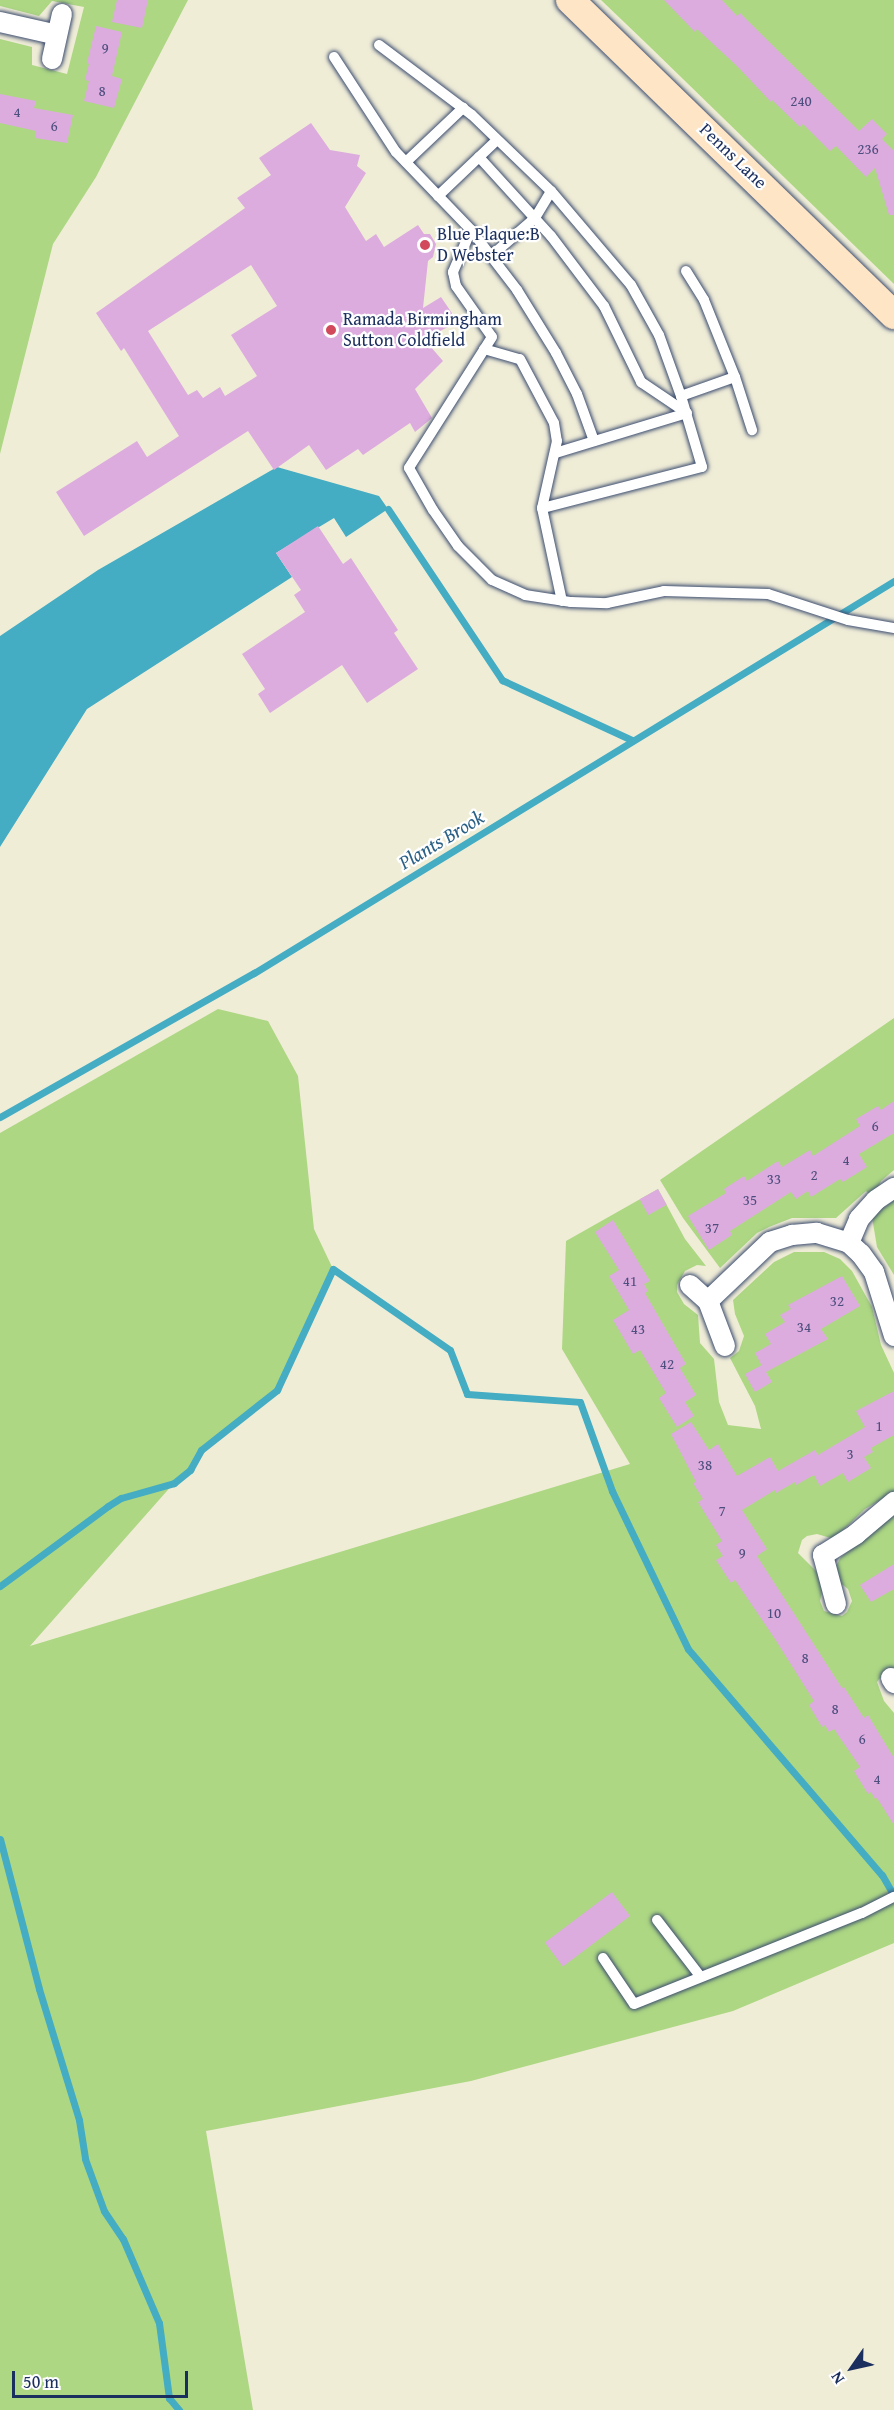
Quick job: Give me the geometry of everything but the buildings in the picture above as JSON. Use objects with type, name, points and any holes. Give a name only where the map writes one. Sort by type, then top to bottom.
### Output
[{"type":"main road","name":"Penns Lane","points":[[570,0],[894,315]]},
{"type":"street","points":[[52,59],[62,14]]},
{"type":"street","points":[[0,22],[57,36]]},
{"type":"street","points":[[849,1243],[859,1220],[876,1200],[894,1188]]},
{"type":"street","points":[[708,1300],[770,1242],[792,1235],[817,1233],[849,1243],[874,1272],[894,1336]]},
{"type":"street","points":[[690,1285],[708,1300],[724,1346]]},
{"type":"street","points":[[836,1604],[823,1555],[856,1534],[894,1502]]},
{"type":"lane","points":[[379,45],[463,108],[551,191],[631,285],[659,335],[687,413],[702,467],[542,508]]},
{"type":"lane","points":[[334,57],[396,152],[471,230],[517,290],[556,353],[577,394],[594,441]]},
{"type":"lane","points":[[406,162],[463,108]]},
{"type":"lane","points":[[438,196],[496,141]]},
{"type":"lane","points":[[479,157],[536,218],[604,306],[641,382],[687,413]]},
{"type":"lane","points":[[491,256],[536,218],[551,191]]},
{"type":"lane","points":[[471,230],[453,272],[456,286],[492,337],[409,468],[433,510],[459,546],[492,580],[525,595],[562,601],[607,603],[664,591],[768,594],[848,620],[894,628]]},
{"type":"lane","points":[[686,271],[704,300],[735,377],[752,430]]},
{"type":"lane","points":[[484,349],[520,359],[554,423],[557,441],[542,508],[562,601]]},
{"type":"lane","points":[[681,396],[735,377]]},
{"type":"lane","points":[[555,453],[687,413]]},
{"type":"lane","points":[[603,1958],[633,2004],[883,1904],[894,1897]]},
{"type":"lane","points":[[657,1920],[700,1976]]},
{"type":"green space","points":[[0,0],[188,0],[96,177],[53,244],[0,454],[0,39],[32,47],[32,65],[67,74],[84,7],[52,1],[39,16],[0,6]]},
{"type":"green space","points":[[601,0],[894,0],[894,284],[647,44]]},
{"type":"green space","points":[[218,1009],[268,1021],[298,1076],[314,1229],[333,1269],[277,1390],[201,1450],[190,1470],[174,1483],[30,1646],[630,1464],[562,1349],[566,1241],[658,1189],[685,1239],[706,1266],[697,1265],[685,1271],[677,1285],[677,1292],[684,1304],[698,1315],[700,1343],[714,1359],[719,1402],[728,1425],[761,1429],[755,1406],[730,1358],[739,1351],[744,1336],[735,1314],[733,1300],[774,1262],[794,1252],[824,1252],[840,1259],[852,1271],[872,1307],[881,1345],[894,1373],[894,1492],[865,1509],[834,1539],[817,1534],[807,1536],[802,1540],[798,1553],[821,1576],[823,1588],[820,1601],[824,1611],[842,1616],[847,1612],[852,1601],[848,1589],[839,1582],[836,1566],[841,1557],[894,1515],[894,1669],[885,1672],[877,1682],[884,1701],[894,1713],[894,1943],[733,2011],[471,2081],[206,2131],[253,2410],[0,2410],[0,1133]]},
{"type":"green space","points":[[894,1018],[894,1170],[881,1181],[877,1190],[870,1195],[866,1191],[836,1218],[792,1218],[769,1227],[757,1233],[720,1268],[683,1218],[660,1180]]},
{"type":"green space","points":[[894,1200],[894,1275],[877,1247],[872,1217]]},
{"type":"water","points":[[277,467],[379,496],[388,509],[346,537],[334,518],[276,553],[292,577],[87,709],[0,847],[0,636],[98,570]]},
{"type":"waterway","points":[[388,509],[502,680],[632,740]]},
{"type":"waterway","name":"Plants Brook","points":[[0,1117],[254,973],[894,581]]},
{"type":"waterway","points":[[0,1586],[121,1498],[174,1483],[190,1470],[201,1450],[277,1390],[333,1269],[450,1350],[467,1394],[580,1402],[612,1491],[688,1649],[882,1875],[894,1896]]},
{"type":"waterway","points":[[0,1839],[39,1989],[79,2120],[85,2159],[104,2211],[123,2239],[159,2323],[169,2398],[179,2410]]},
{"type":"place","name":"Blue Plaque:B D Webster","points":[[425,245]]},
{"type":"place","name":"Ramada Birmingham Sutton Coldfield","points":[[331,330]]}]
